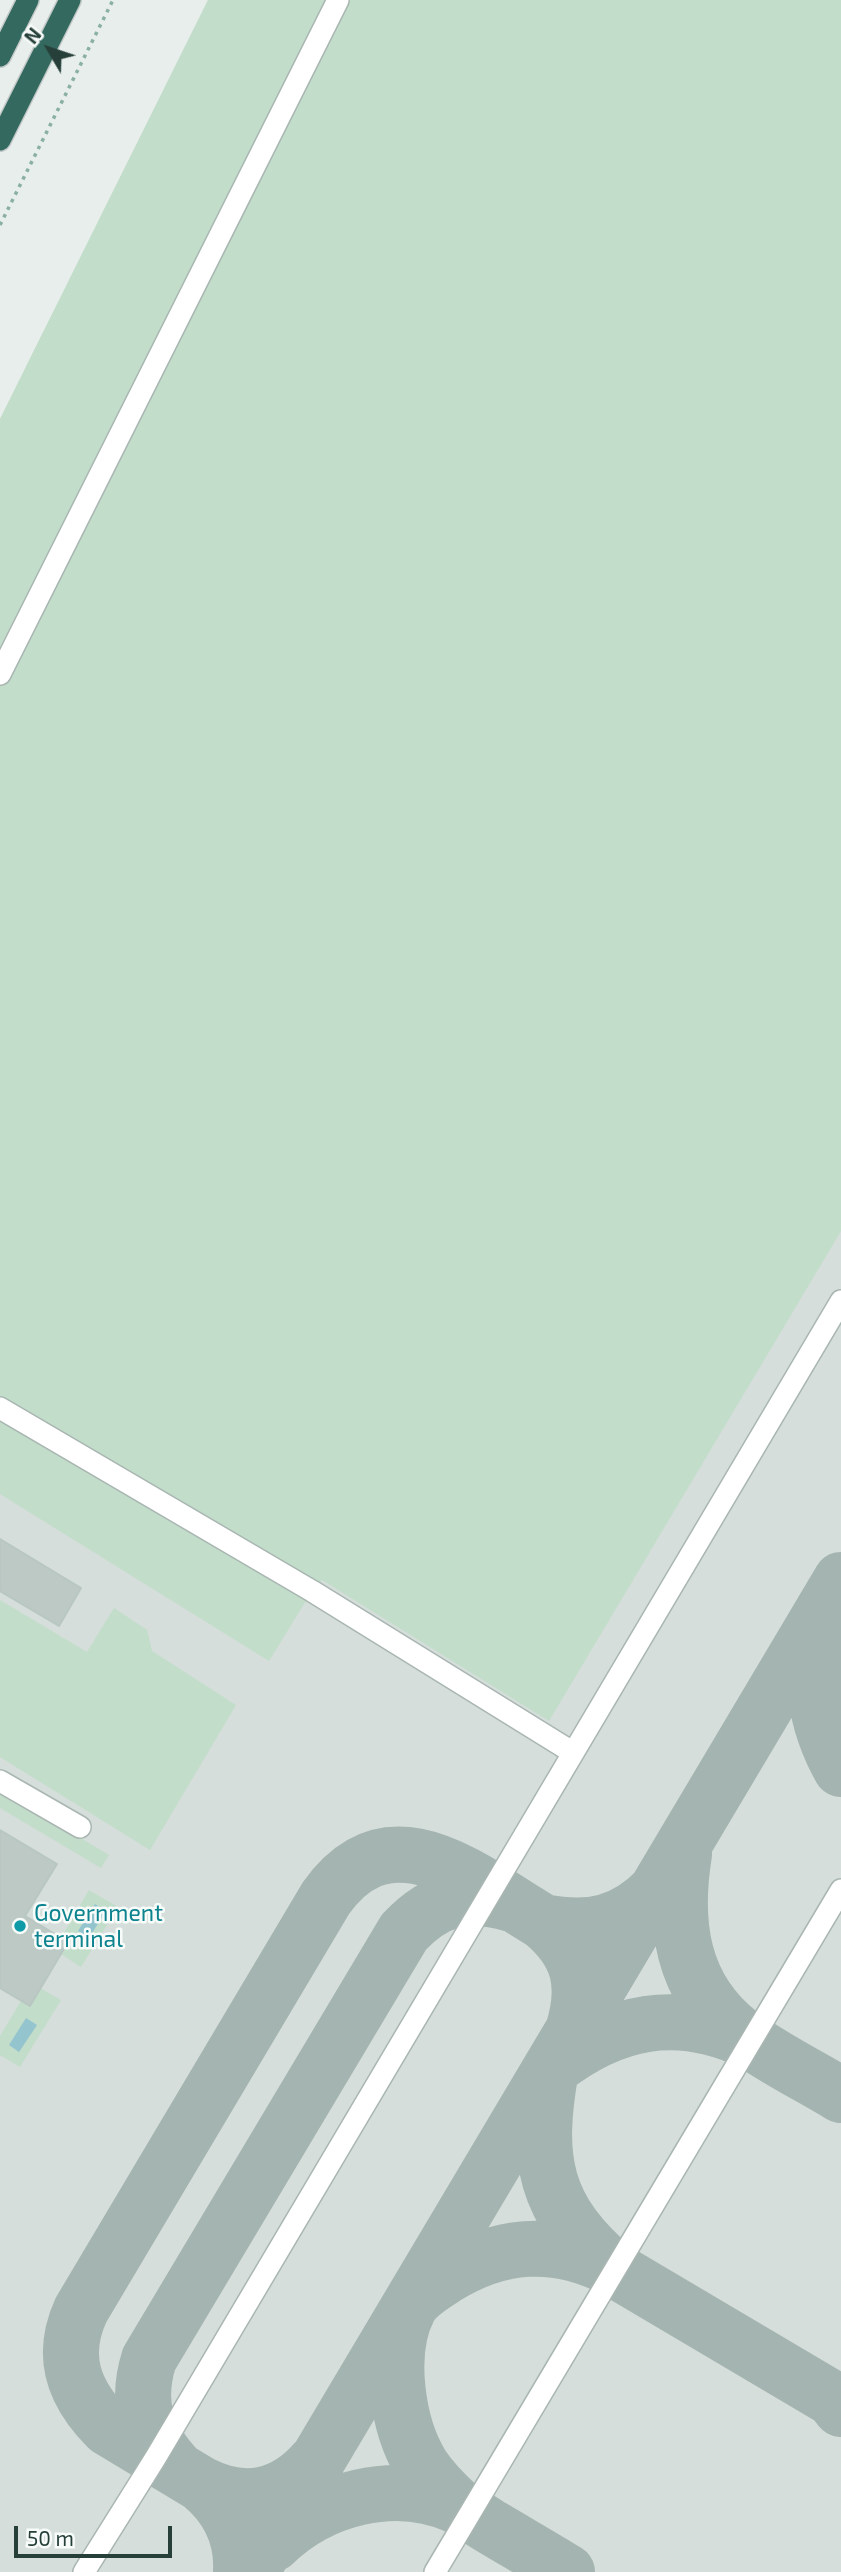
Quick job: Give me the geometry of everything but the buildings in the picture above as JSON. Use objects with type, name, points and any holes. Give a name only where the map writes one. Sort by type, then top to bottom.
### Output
[{"type":"highway","points":[[0,57],[28,0]]},
{"type":"highway","points":[[0,140],[70,0]]},
{"type":"lane","points":[[0,674],[338,0]]},
{"type":"lane","points":[[84,2572],[156,2457],[841,1301]]},
{"type":"lane","points":[[0,1408],[312,1591],[572,1752]]},
{"type":"lane","points":[[0,1781],[80,1827]]},
{"type":"lane","points":[[435,2572],[841,1890]]},
{"type":"path","points":[[0,225],[113,0]]},
{"type":"shaded area","points":[[208,0],[841,0],[841,2572],[0,2572],[0,419]]},
{"type":"green space","points":[[208,0],[841,0],[841,1231],[549,1721],[322,1580],[312,1591],[269,1661],[0,1494],[0,419]]},
{"type":"green space","points":[[0,1600],[87,1652],[114,1608],[147,1630],[152,1651],[236,1705],[150,1850],[0,1757]]},
{"type":"green space","points":[[0,1790],[109,1855],[101,1868],[0,1808]]},
{"type":"green space","points":[[89,1890],[118,1907],[81,1967],[61,1954],[61,1938]]},
{"type":"green space","points":[[40,1988],[61,2000],[20,2067],[0,2055],[0,2036],[21,2001],[30,2005]]},
{"type":"water","points":[[95,1904],[106,1911],[89,1938],[78,1931]]},
{"type":"water","points":[[26,2018],[37,2025],[19,2052],[9,2045]]},
{"type":"taxiway","points":[[251,2572],[841,1580]]},
{"type":"taxiway","points":[[819,1623],[815,1662],[816,1698],[825,1733],[841,1769]]},
{"type":"taxiway","points":[[684,1854],[681,1929],[693,1975],[705,1996],[720,2016],[740,2034],[841,2095]]},
{"type":"taxiway","points":[[201,2484],[108,2428],[96,2415],[86,2401],[74,2373],[71,2343],[81,2310],[326,1898],[351,1871],[377,1858],[405,1855],[433,1860],[461,1872],[543,1922]]},
{"type":"taxiway","points":[[573,2031],[579,1999],[577,1971],[565,1946],[543,1922],[576,1926],[605,1922],[632,1910],[658,1889]]},
{"type":"taxiway","points":[[178,2470],[158,2445],[146,2419],[143,2391],[149,2359],[404,1932],[428,1911],[453,1900],[481,1898],[512,1904]]},
{"type":"taxiway","points":[[751,2042],[724,2031],[672,2022],[622,2030],[575,2052],[551,2069],[544,2130],[545,2156],[550,2180],[572,2226],[615,2270],[833,2399],[841,2409]]},
{"type":"taxiway","points":[[458,2506],[422,2466],[413,2450],[401,2410],[396,2367],[398,2346],[402,2326],[412,2303],[445,2277],[486,2257],[507,2252],[527,2249],[569,2252],[612,2268]]},
{"type":"taxiway","points":[[241,2572],[237,2534],[219,2502],[201,2484],[233,2495],[263,2495],[291,2483],[316,2461]]},
{"type":"taxiway","points":[[273,2544],[292,2528],[336,2504],[359,2497],[409,2494],[457,2506],[567,2572]]},
{"type":"place","name":"Government terminal","points":[[20,1926]]}]
